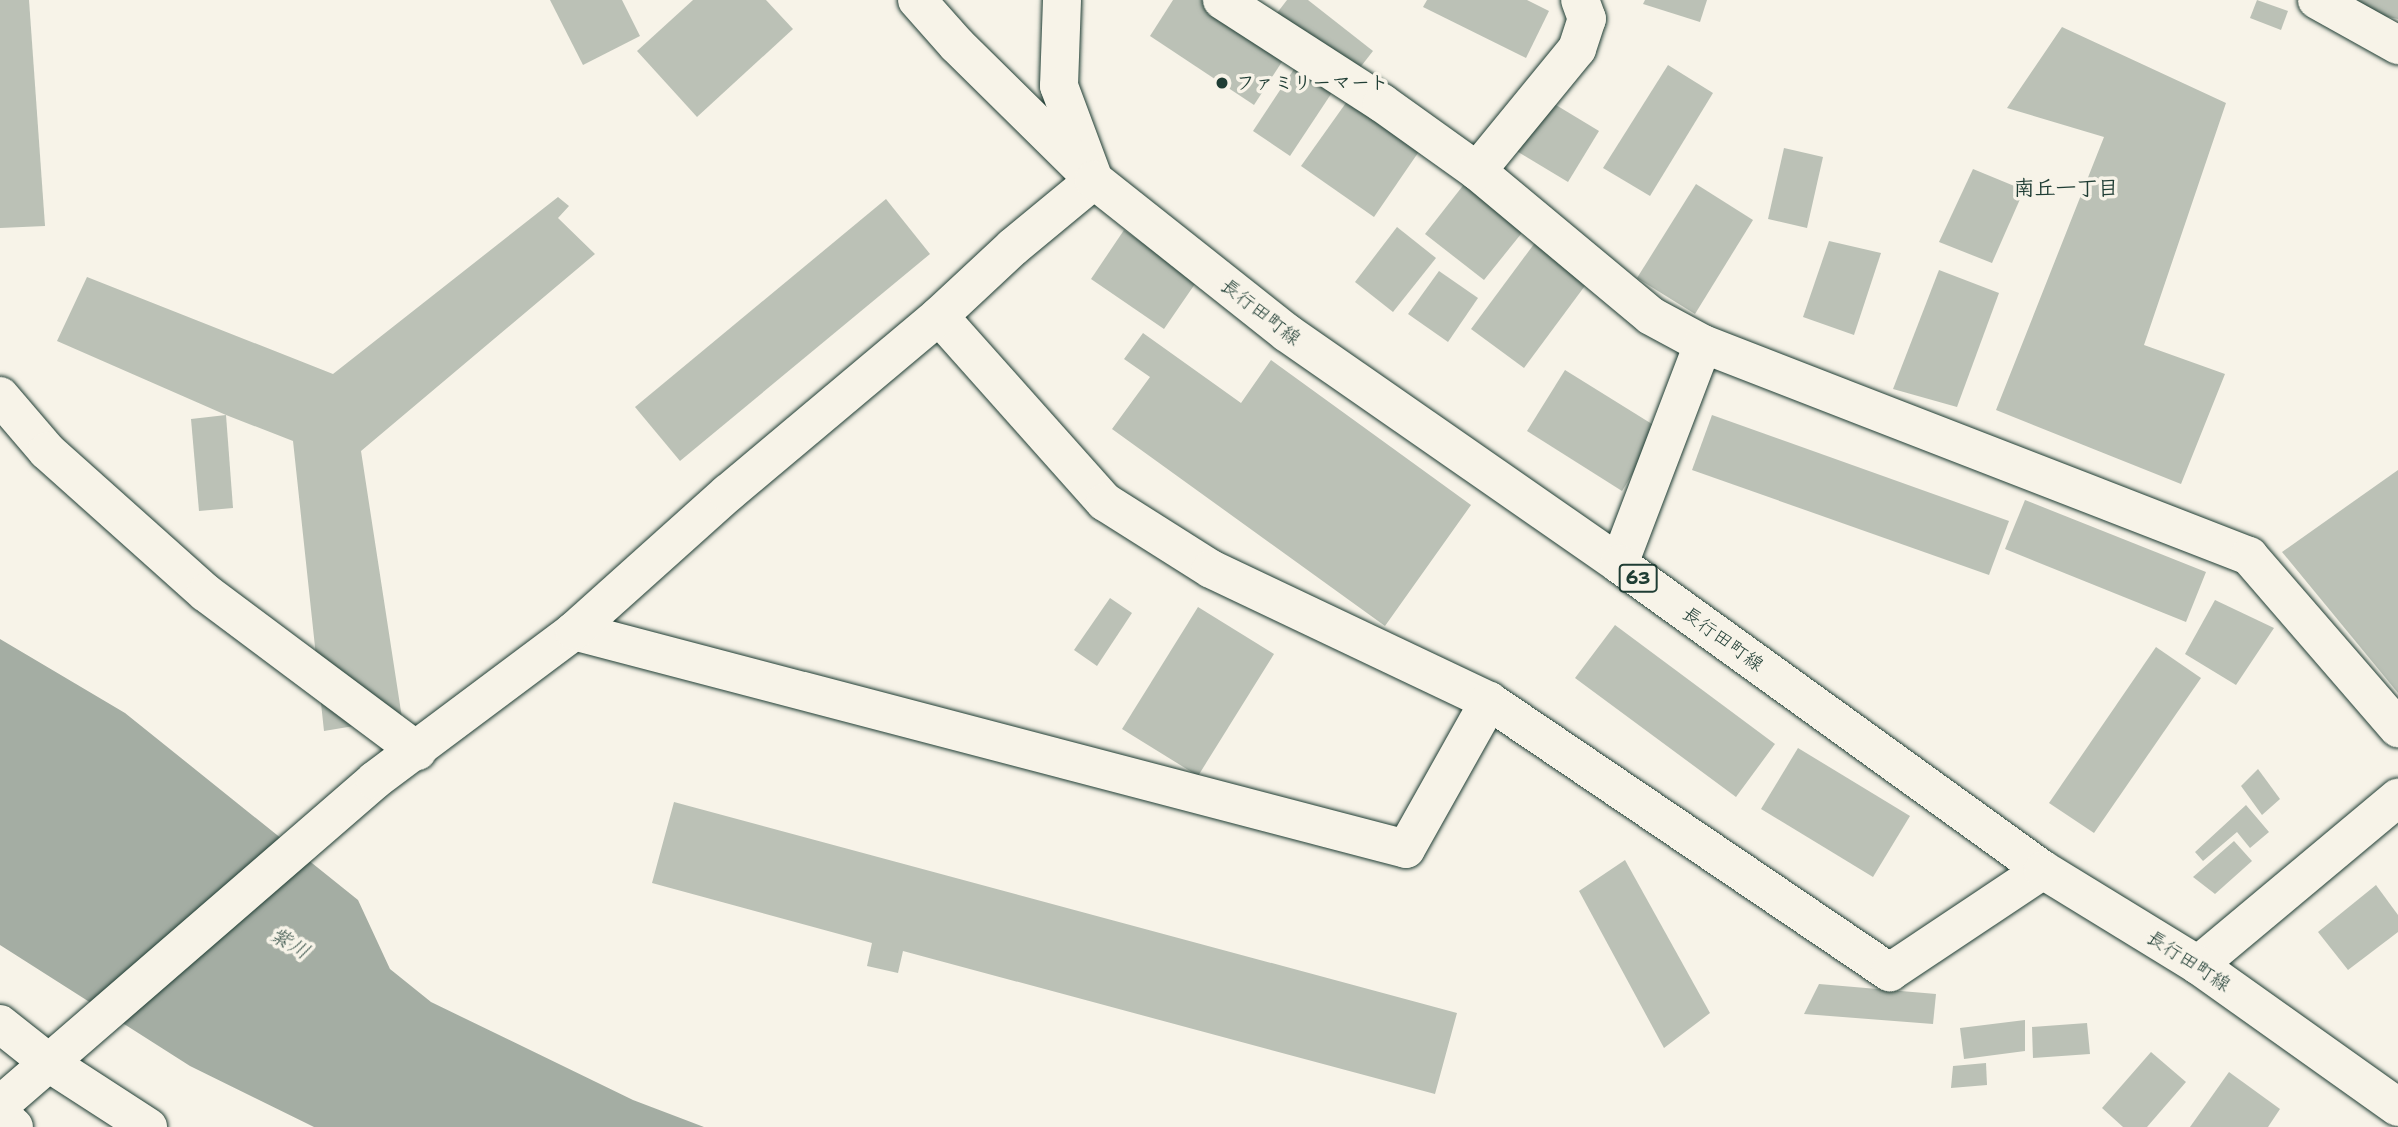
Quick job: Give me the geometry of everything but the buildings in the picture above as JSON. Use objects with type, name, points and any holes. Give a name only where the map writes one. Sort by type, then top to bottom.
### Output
[{"type":"street","name":"長行田町線","points":[[917,0],[957,45],[1094,180],[1287,334],[1619,564],[2043,870],[2198,965],[2398,1107]]},
{"type":"street","points":[[18,1092],[375,780],[575,631],[728,493],[939,316],[1013,247],[1094,180],[1059,86],[1062,0]]},
{"type":"street","points":[[1222,0],[1382,103],[1477,171],[1651,316],[1703,344],[2249,556],[2398,728]]},
{"type":"street","points":[[1477,171],[1577,48],[1587,19],[1580,0]]},
{"type":"street","points":[[2317,0],[2398,45]]},
{"type":"street","points":[[939,316],[1105,502],[1211,569],[1489,701],[1890,972],[2043,870]]},
{"type":"street","points":[[1619,564],[1703,344]]},
{"type":"street","points":[[0,396],[47,452],[206,593],[417,751]]},
{"type":"street","points":[[575,631],[1406,849],[1489,701]]},
{"type":"street","points":[[2198,965],[2398,798]]},
{"type":"street","points":[[0,1024],[18,1092],[14,1127]]},
{"type":"street","points":[[18,1092],[148,1127]]},
{"type":"water","name":"紫川","points":[[0,639],[125,713],[358,900],[390,969],[431,1002],[633,1100],[704,1127],[314,1127],[190,1066],[0,945]]},
{"type":"place","name":"ファミリーマート","points":[[1222,83]]},
{"type":"district","name":"南丘一丁目","points":[[2066,188]]}]
